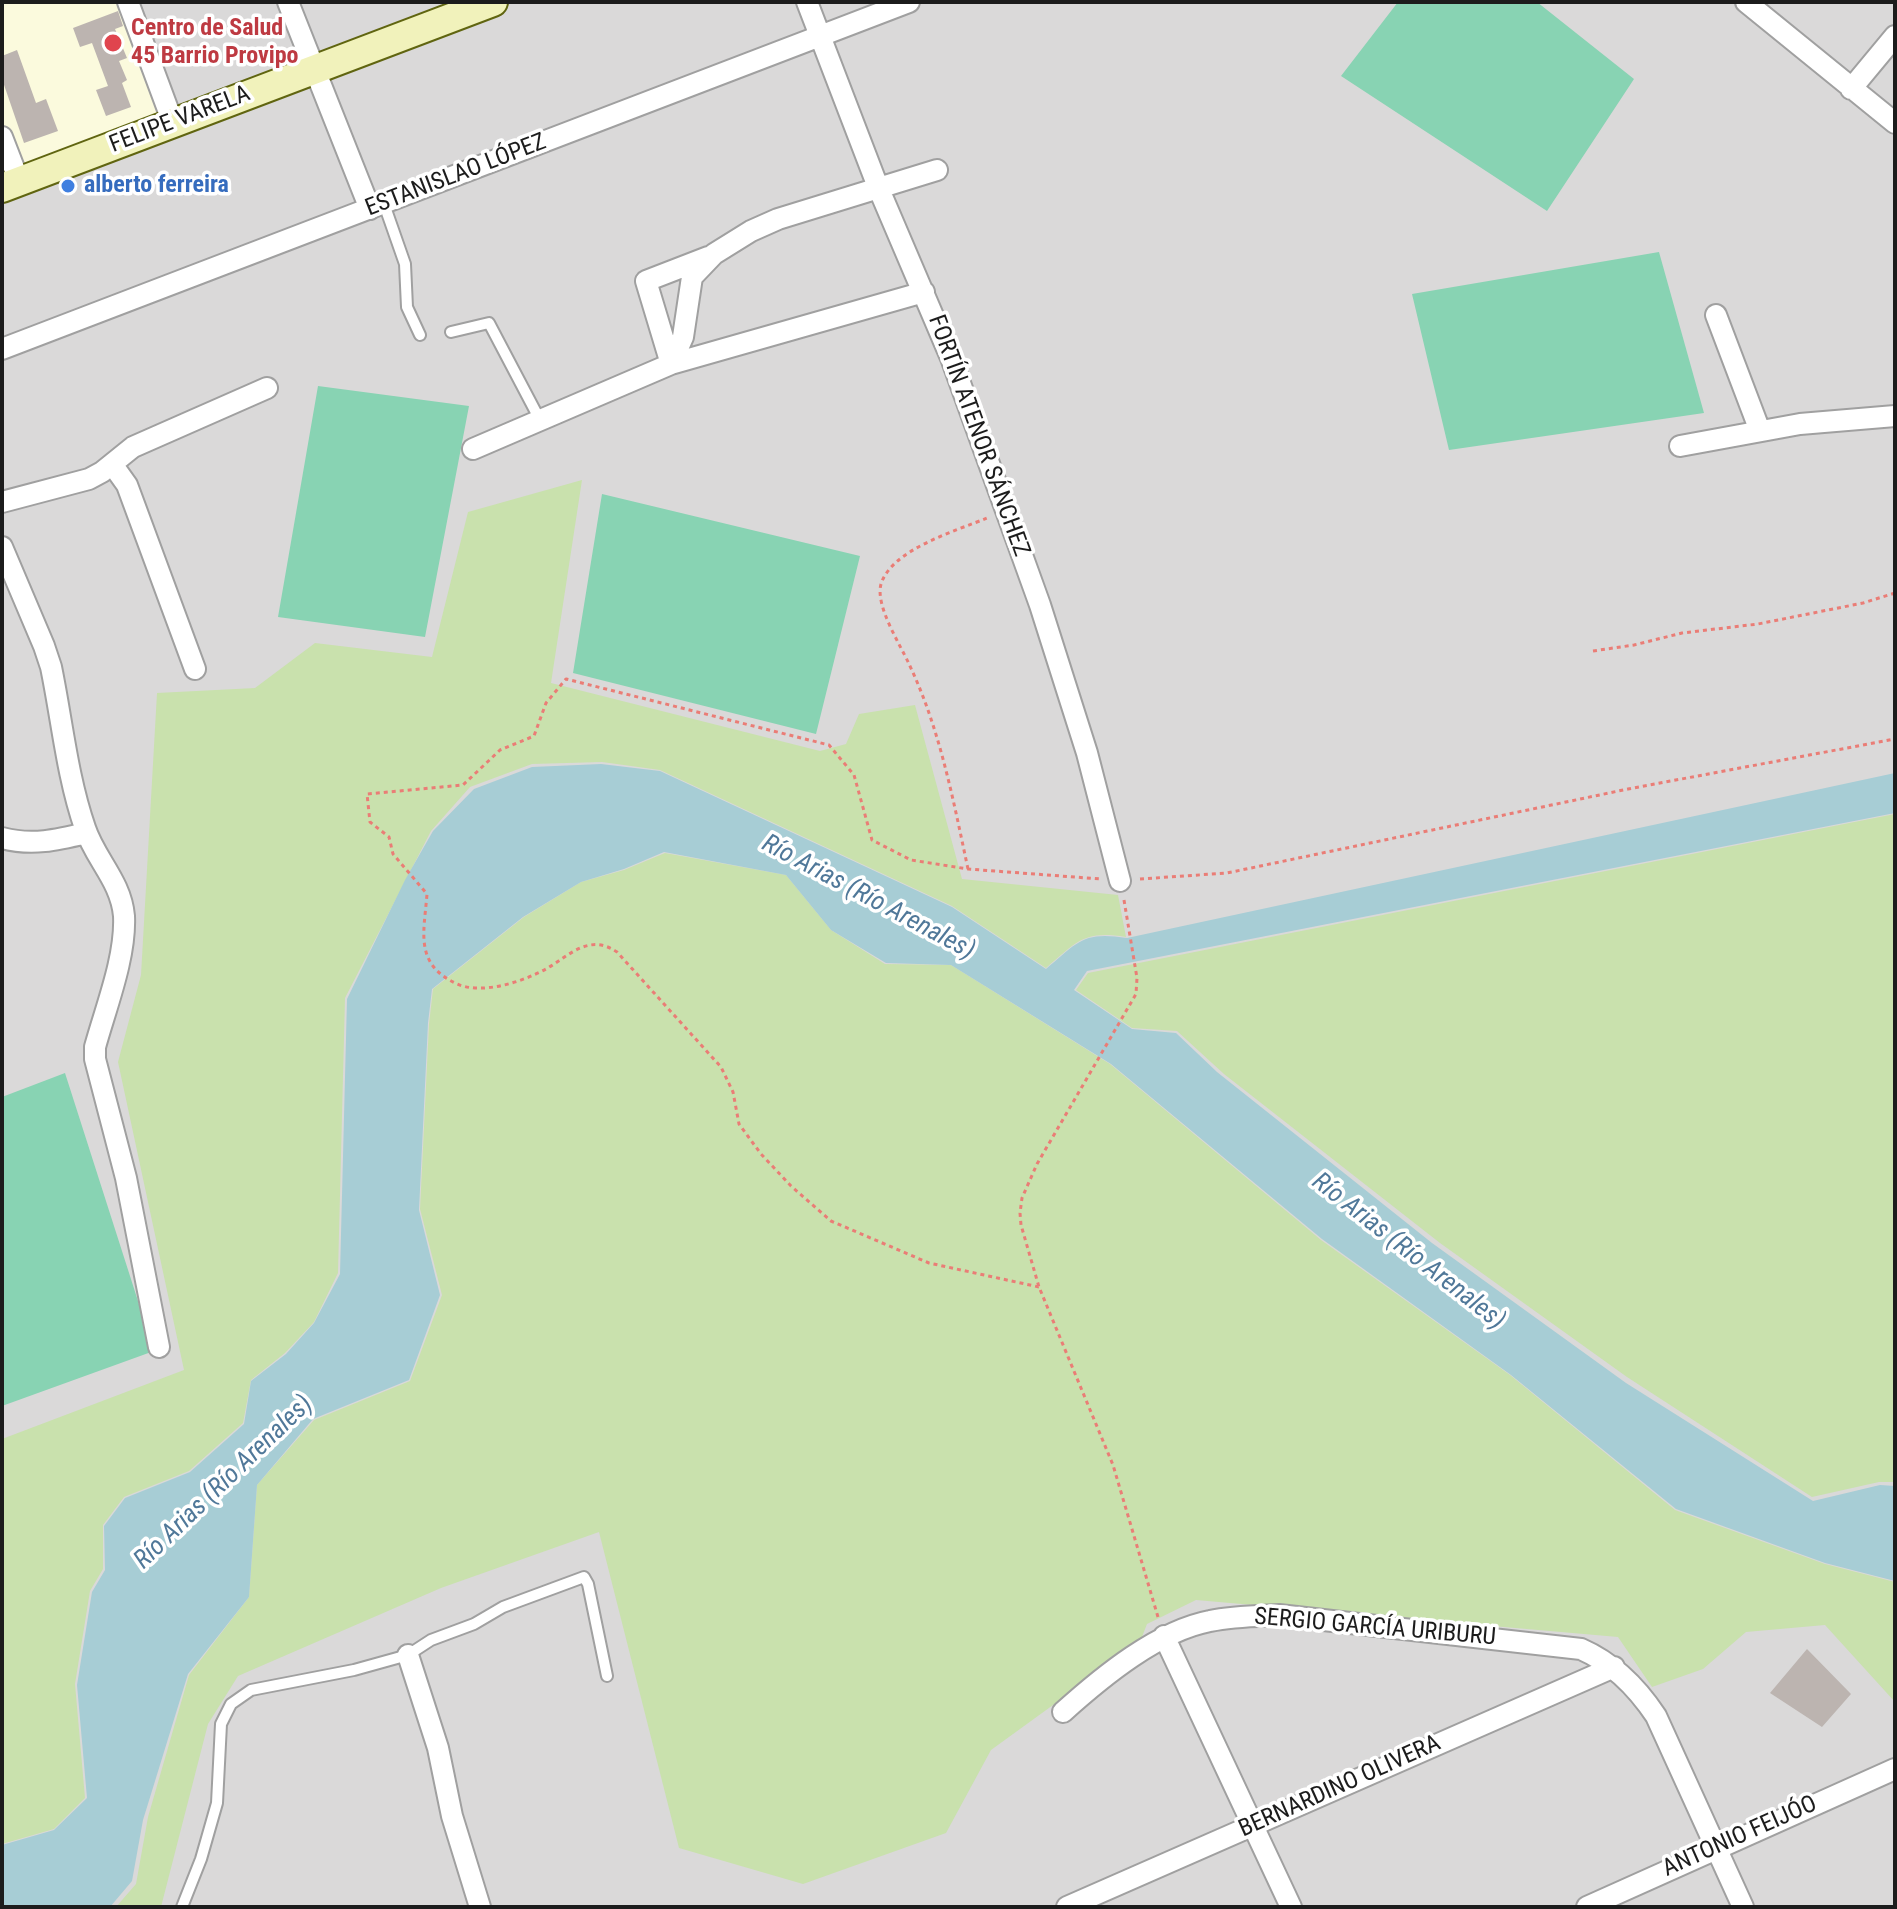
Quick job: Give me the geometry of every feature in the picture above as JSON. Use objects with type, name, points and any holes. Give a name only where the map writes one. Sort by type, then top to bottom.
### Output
[{"type":"street","points":[[128,2],[173,123]]},
{"type":"street","points":[[288,2],[315,70],[377,206]]},
{"type":"street","name":"FELIPE VARELA","points":[[10,185],[493,2]]},
{"type":"street","name":"FORTÍN ATENOR SÁNCHEZ","points":[[807,2],[878,187],[924,292],[1040,605],[1087,753],[1120,881]]},
{"type":"street","name":"ESTANISLAO LÓPEZ","points":[[2,349],[909,2]]},
{"type":"street","points":[[1746,2],[1895,123]]},
{"type":"street","points":[[1851,89],[1895,36]]},
{"type":"street","points":[[2,137],[10,185]]},
{"type":"street","points":[[671,364],[646,281],[727,249],[751,231],[778,219],[937,170]]},
{"type":"street","points":[[671,364],[683,337],[692,277],[714,254]]},
{"type":"street","points":[[473,449],[671,364],[924,292]]},
{"type":"street","points":[[1716,315],[1760,431]]},
{"type":"street","points":[[2,502],[89,479],[133,447],[267,388]]},
{"type":"street","points":[[1680,446],[1836,419],[1895,416]]},
{"type":"street","points":[[112,464],[127,485],[195,669]]},
{"type":"street","points":[[2,547],[51,667],[78,808],[86,833],[112,874],[124,914],[120,953],[95,1047],[95,1059],[126,1178],[159,1347]]},
{"type":"street","points":[[2,838],[18,842],[43,842],[86,833]]},
{"type":"street","name":"SERGIO GARCÍA URIBURU","points":[[1063,1712],[1088,1690],[1164,1636],[1207,1621],[1240,1616],[1279,1615],[1581,1649],[1614,1667],[1642,1695],[1656,1716],[1743,1907]]},
{"type":"street","points":[[1164,1636],[1291,1907]]},
{"type":"street","points":[[408,1655],[438,1748],[452,1816],[480,1907]]},
{"type":"street","name":"BERNARDINO OLIVERA","points":[[1067,1907],[1614,1667]]},
{"type":"street","name":"ANTONIO FEIJÓO","points":[[1587,1907],[1716,1847],[1892,1773]]},
{"type":"lane","points":[[377,206],[405,264],[407,307],[420,335]]},
{"type":"lane","points":[[451,332],[489,323],[540,420]]},
{"type":"lane","points":[[182,1907],[201,1859],[217,1803],[221,1724],[231,1704],[251,1690],[354,1670],[408,1655],[431,1640],[474,1624],[503,1607],[584,1577],[607,1676]]},
{"type":"path","points":[[968,869],[948,773],[921,690],[883,610],[881,583],[899,559],[928,542],[1005,511]]},
{"type":"path","points":[[1593,651],[1682,633],[1758,624],[1863,603],[1895,593]]},
{"type":"path","points":[[1039,1287],[929,1263],[831,1221],[761,1154],[739,1124],[733,1092],[721,1067],[617,952],[607,945],[590,945],[575,950],[544,970],[495,986],[467,988],[445,978],[428,962],[423,946],[427,894],[393,854],[389,837],[370,822],[367,794],[463,785],[500,750],[534,736],[546,703],[566,679],[829,745],[854,775],[872,840],[911,860],[968,869],[1120,881],[1227,873],[1628,789],[1895,739]]},
{"type":"path","points":[[1120,881],[1137,978],[1136,994],[1037,1164],[1022,1198],[1021,1225],[1039,1287],[1113,1465],[1164,1636]]},
{"type":"shaded area","points":[[2,2],[1895,2],[1895,1907],[2,1907]]},
{"type":"shaded area","points":[[2,2],[125,2],[169,122],[19,178],[2,133]]},
{"type":"green space","points":[[1398,2],[1537,2],[1634,79],[1547,211],[1341,76]]},
{"type":"green space","points":[[1659,252],[1704,413],[1449,450],[1412,294]]},
{"type":"green space","points":[[318,386],[469,406],[425,637],[278,617]]},
{"type":"green space","points":[[582,480],[551,683],[820,751],[846,744],[859,714],[915,705],[962,879],[1118,895],[1126,937],[1100,935],[1082,940],[1046,968],[952,906],[660,770],[602,762],[532,764],[470,787],[431,831],[345,998],[338,1273],[314,1322],[285,1353],[251,1380],[243,1423],[189,1471],[124,1497],[103,1525],[103,1569],[90,1591],[75,1684],[85,1798],[54,1829],[2,1844],[2,1439],[184,1370],[118,1062],[141,975],[157,693],[255,688],[315,643],[432,657],[468,512]]},
{"type":"green space","points":[[602,494],[860,556],[816,734],[573,673]]},
{"type":"green space","points":[[1895,814],[1895,1482],[1879,1482],[1812,1497],[1627,1377],[1440,1243],[1224,1074],[1177,1031],[1132,1028],[1076,990],[1088,973]]},
{"type":"green space","points":[[665,853],[786,875],[831,930],[885,964],[951,965],[1110,1064],[1321,1240],[1510,1375],[1675,1510],[1825,1564],[1895,1582],[1895,1702],[1825,1625],[1746,1632],[1703,1669],[1652,1687],[1618,1637],[1196,1600],[1147,1624],[1140,1642],[991,1750],[946,1833],[803,1884],[679,1848],[599,1532],[441,1588],[238,1676],[208,1724],[161,1907],[116,1907],[136,1884],[148,1817],[189,1675],[249,1597],[257,1485],[314,1420],[410,1381],[442,1295],[420,1209],[433,989],[524,917],[581,882],[624,870]]},
{"type":"green space","points":[[65,1073],[154,1351],[2,1406],[2,1097]]},
{"type":"water","name":"Río Arias (Río Arenales)","points":[[601,764],[660,771],[952,907],[1046,969],[1074,945],[1090,938],[1127,938],[1895,773],[1895,813],[1087,971],[1074,990],[1132,1029],[1176,1033],[1217,1072],[1432,1243],[1626,1383],[1813,1501],[1880,1485],[1895,1486],[1895,1581],[1825,1563],[1676,1509],[1511,1375],[1322,1239],[1111,1064],[951,965],[886,963],[831,930],[786,875],[664,852],[581,882],[523,917],[432,989],[419,1210],[440,1295],[409,1380],[313,1419],[257,1485],[249,1597],[188,1674],[143,1820],[132,1881],[110,1907],[2,1907],[2,1845],[54,1830],[87,1798],[77,1685],[92,1592],[105,1570],[104,1526],[125,1498],[190,1472],[244,1424],[251,1381],[286,1354],[314,1323],[340,1274],[347,999],[405,880],[433,831],[474,789],[532,767]]},
{"type":"building","points":[[118,11],[123,26],[115,29],[127,58],[119,61],[127,80],[122,83],[131,107],[106,116],[96,90],[108,86],[92,43],[80,47],[73,28]]},
{"type":"building","points":[[17,50],[36,103],[46,99],[58,131],[24,143],[2,79],[2,56]]},
{"type":"building","points":[[1807,1649],[1851,1694],[1822,1727],[1770,1693]]},
{"type":"place","name":"Centro de Salud 45 Barrio Provipo","points":[[113,43]]},
{"type":"place","name":"alberto ferreira","points":[[68,186]]}]
